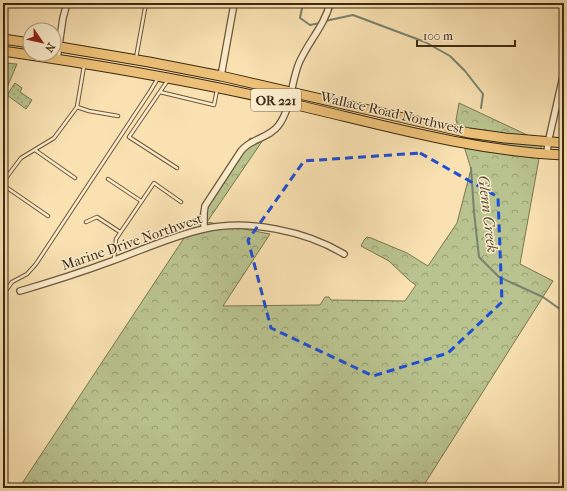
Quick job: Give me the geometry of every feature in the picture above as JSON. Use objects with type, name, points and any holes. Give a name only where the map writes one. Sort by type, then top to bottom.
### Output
[{"type":"main road","points":[[3,39],[22,42]]},
{"type":"main road","name":"Wallace Road Northwest","points":[[62,48],[221,76],[469,133],[548,143],[564,143]]},
{"type":"main road","name":"Wallace Road Northwest","points":[[3,51],[22,54]]},
{"type":"main road","name":"Wallace Road Northwest","points":[[62,60],[218,87],[467,144],[564,155]]},
{"type":"street","points":[[62,23],[67,3]]},
{"type":"street","points":[[204,229],[205,206],[245,146],[268,135],[280,125],[288,103],[294,75],[299,63],[326,15],[330,3]]},
{"type":"street","points":[[221,76],[234,4]]},
{"type":"street","points":[[547,154],[548,143],[564,72]]},
{"type":"street","name":"Marine Drive Northwest","points":[[20,290],[63,278],[114,261],[149,246],[204,229],[251,226],[279,230],[300,234],[344,254]]},
{"type":"lane","points":[[136,60],[146,3]]},
{"type":"lane","points":[[3,182],[21,158],[54,138],[77,107],[84,63]]},
{"type":"lane","points":[[3,295],[12,282],[27,274],[36,264],[152,90],[159,76]]},
{"type":"lane","points":[[170,78],[129,137],[177,168]]},
{"type":"lane","points":[[160,92],[214,105],[218,87]]},
{"type":"lane","points":[[77,107],[88,111],[118,116]]},
{"type":"lane","points":[[35,150],[75,178]]},
{"type":"lane","points":[[108,179],[141,201]]},
{"type":"lane","points":[[114,261],[116,239],[154,183],[181,202]]},
{"type":"lane","points":[[3,185],[48,216]]},
{"type":"lane","points":[[86,222],[96,217],[120,232]]},
{"type":"highlighted area","points":[[420,153],[498,197],[502,302],[448,353],[373,376],[271,328],[248,240],[304,161]]},
{"type":"green space","points":[[3,63],[17,64],[3,97]]},
{"type":"green space","points":[[15,83],[22,88],[20,92],[32,100],[26,109],[7,95]]},
{"type":"green space","points":[[459,103],[542,142],[520,264],[553,281],[422,488],[19,488],[250,138],[263,140],[207,222],[270,234],[223,306],[320,305],[325,297],[329,297],[331,300],[405,301],[416,285],[389,261],[361,246],[367,237],[371,238],[407,253],[428,266],[457,223],[471,169],[456,120]]},
{"type":"waterway","name":"Glenn Creek","points":[[303,3],[300,18],[310,25],[320,23]]},
{"type":"waterway","name":"Glenn Creek","points":[[325,21],[353,15],[425,42],[450,56],[465,71],[483,94],[481,108]]},
{"type":"waterway","name":"Glenn Creek","points":[[471,168],[479,257],[499,277],[543,297],[564,312]]}]
